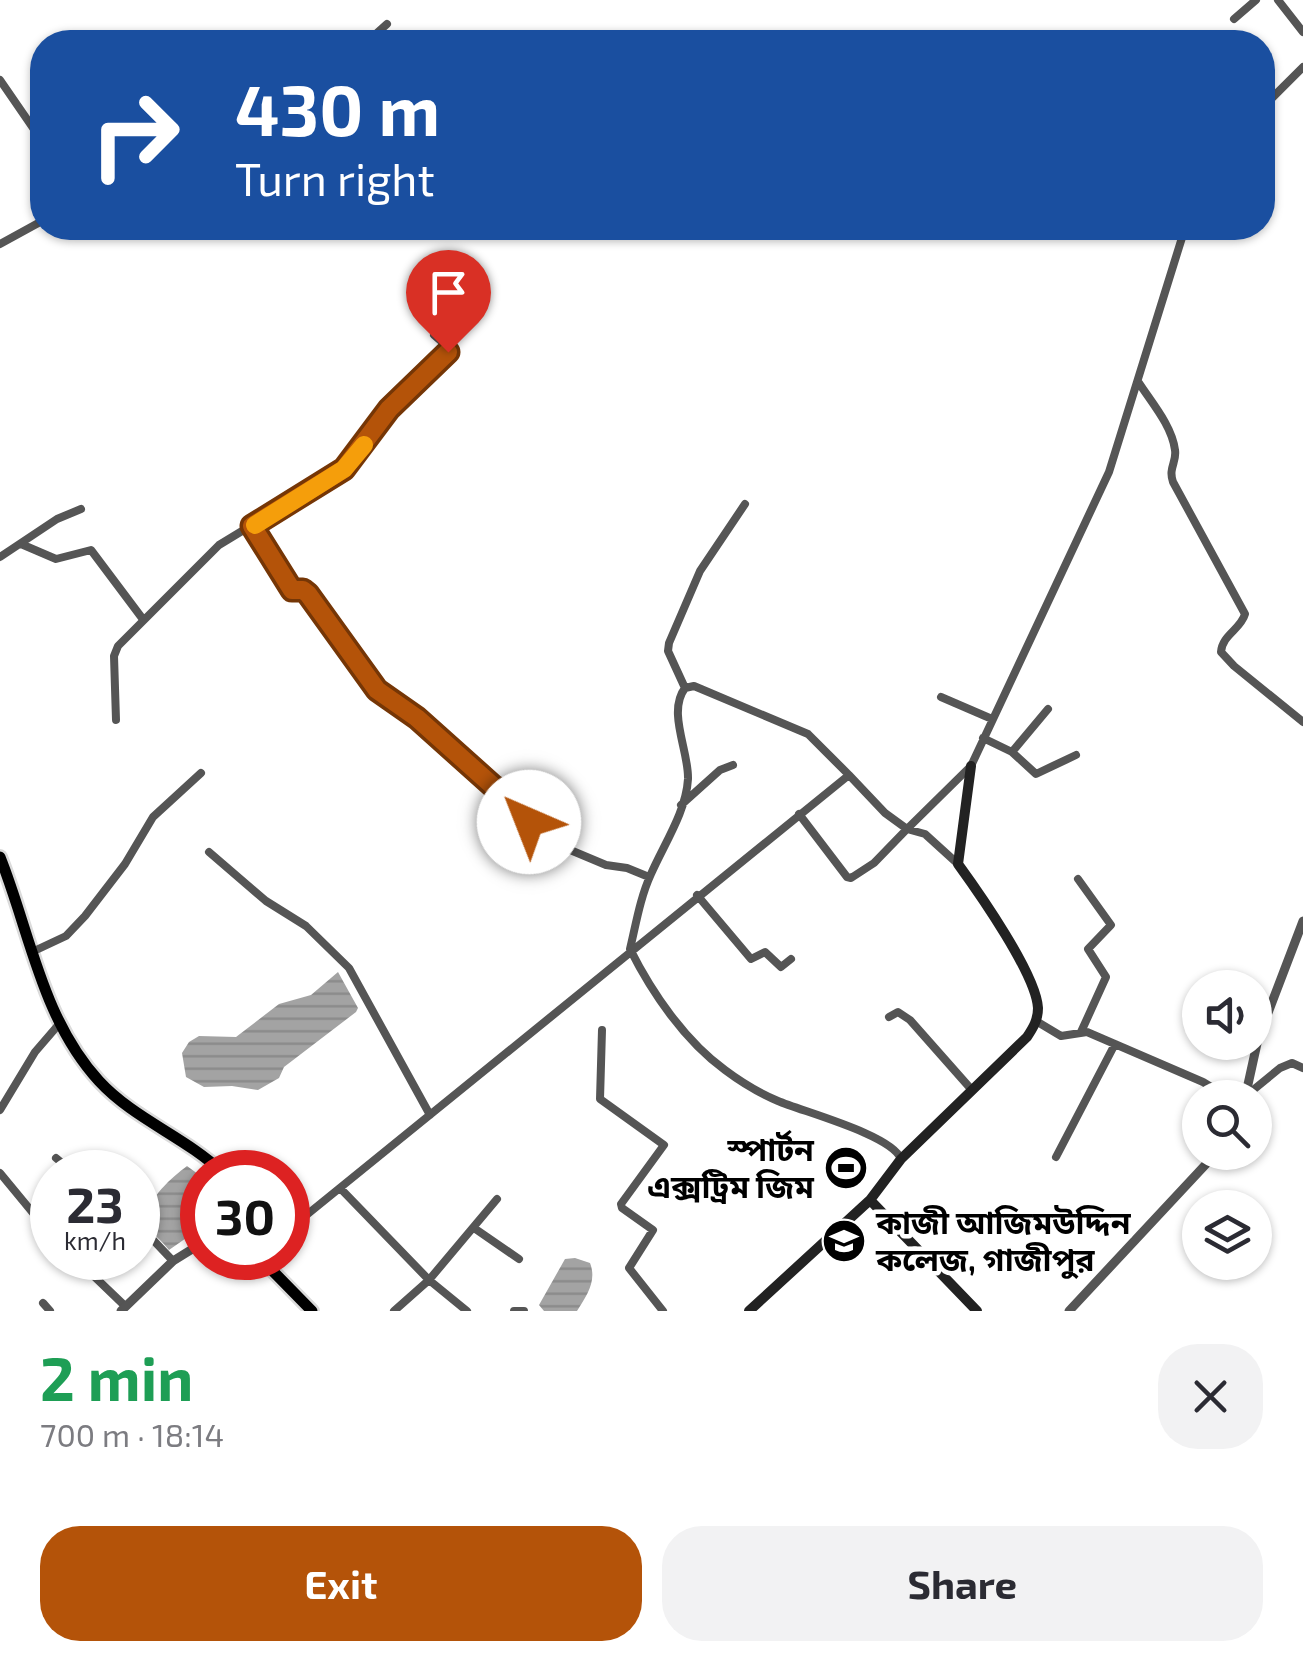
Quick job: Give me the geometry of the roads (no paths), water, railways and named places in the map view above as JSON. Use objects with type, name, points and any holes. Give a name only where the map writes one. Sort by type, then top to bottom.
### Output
[{"type":"main road","points":[[749,1311],[870,1200],[901,1158],[1028,1038],[1036,1021],[1034,990],[990,907],[958,864],[971,766]]},
{"type":"main road","points":[[0,857],[71,1045],[99,1081],[146,1121],[189,1150]]},
{"type":"main road","points":[[870,1200],[977,1311]]},
{"type":"main road","points":[[282,1280],[312,1311]]},
{"type":"street","points":[[1234,19],[1256,0]]},
{"type":"street","points":[[1278,0],[1303,32]]},
{"type":"street","points":[[380,30],[387,24]]},
{"type":"street","points":[[1275,95],[1303,66]]},
{"type":"street","points":[[0,80],[30,124]]},
{"type":"street","points":[[0,244],[30,228]]},
{"type":"street","points":[[799,814],[851,878],[874,863],[971,766],[1109,472],[1181,240]]},
{"type":"street","points":[[116,720],[114,656],[118,646],[142,618],[220,546],[344,469],[389,409],[448,352],[449,348],[434,335]]},
{"type":"street","points":[[1139,383],[1165,423],[1175,447],[1170,472],[1173,482],[1245,614],[1225,639],[1221,652],[1303,722]]},
{"type":"street","points":[[685,688],[668,652],[669,643],[700,571],[744,504]]},
{"type":"street","points":[[0,558],[57,519],[81,509]]},
{"type":"street","points":[[252,526],[292,590],[308,594],[377,690],[417,718],[494,787],[524,804],[530,812],[533,830],[575,854],[649,878]]},
{"type":"street","points":[[21,544],[56,559],[91,550],[142,618]]},
{"type":"street","points":[[901,1158],[898,1151],[881,1141],[775,1100],[723,1069],[688,1036],[630,949],[649,878],[682,805],[688,780],[679,696],[685,688],[694,686],[808,734],[885,813],[907,829],[925,834],[958,864]]},
{"type":"street","points":[[941,697],[992,719]]},
{"type":"street","points":[[1012,752],[1048,709]]},
{"type":"street","points":[[983,738],[1012,752],[1036,774],[1076,755]]},
{"type":"street","points":[[682,805],[720,770],[733,765]]},
{"type":"street","points":[[34,951],[66,936],[76,926],[125,864],[153,817],[202,773]]},
{"type":"street","points":[[310,1212],[849,775]]},
{"type":"street","points":[[209,852],[266,902],[306,926],[349,968],[430,1115]]},
{"type":"street","points":[[1078,880],[1112,924],[1088,949],[1106,976],[1080,1032]]},
{"type":"street","points":[[697,895],[751,959],[765,952],[780,967],[792,959]]},
{"type":"street","points":[[1249,1080],[1258,1039],[1303,921]]},
{"type":"street","points":[[889,1017],[898,1012],[910,1020],[971,1089]]},
{"type":"street","points":[[1036,1021],[1062,1036],[1080,1032],[1115,1044],[1198,1080]]},
{"type":"street","points":[[0,1110],[35,1052],[60,1023]]},
{"type":"street","points":[[602,1030],[598,1084],[603,1092],[601,1100],[664,1145],[621,1204],[653,1230],[629,1268],[663,1311]]},
{"type":"street","points":[[1056,1157],[1115,1044]]},
{"type":"street","points":[[1265,1080],[1292,1063],[1303,1068]]},
{"type":"street","points":[[1069,1311],[1201,1170]]},
{"type":"street","points":[[0,1172],[30,1209]]},
{"type":"street","points":[[340,1188],[429,1280],[468,1311]]},
{"type":"street","points":[[394,1311],[429,1280],[497,1199]]},
{"type":"street","points":[[474,1228],[519,1259]]},
{"type":"street","points":[[160,1247],[173,1261]]},
{"type":"street","points":[[96,1280],[123,1308],[180,1257]]},
{"type":"street","points":[[42,1303],[50,1311]]},
{"type":"street","points":[[514,1311],[524,1311]]},
{"type":"place","name":"স্পার্টন এক্সট্রিম জিম","points":[[846,1168]]},
{"type":"place","name":"কাজী আজিমউদ্দিন কলেজ, গাজীপুর","points":[[844,1241]]}]
